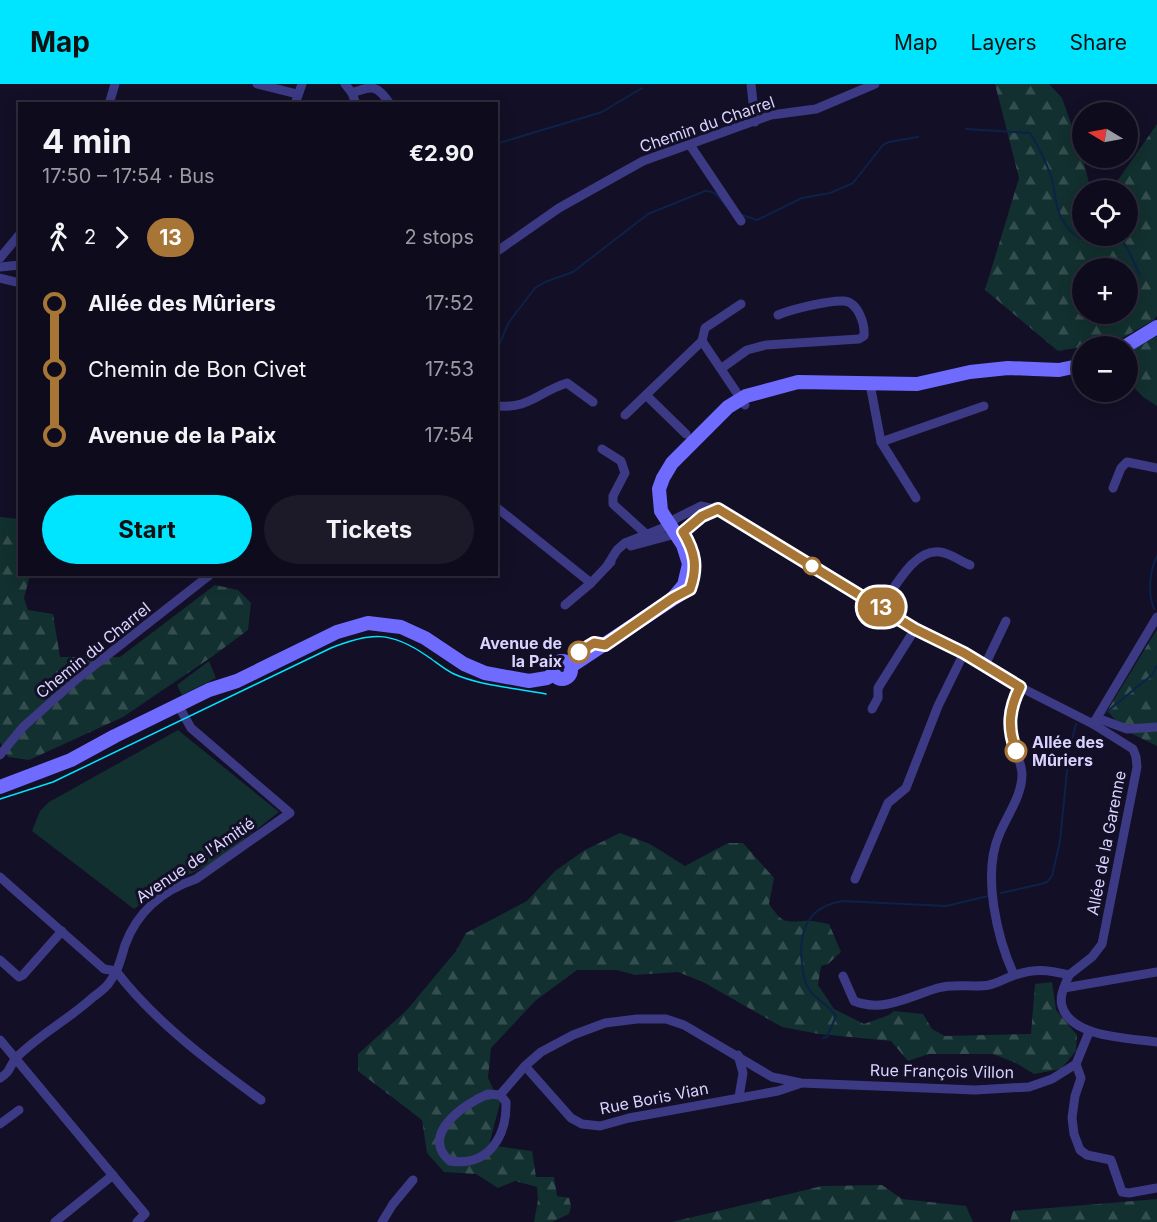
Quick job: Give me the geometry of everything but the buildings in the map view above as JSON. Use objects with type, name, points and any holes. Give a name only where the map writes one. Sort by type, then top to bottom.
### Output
[{"type":"street","points":[[110,102],[115,84]]},
{"type":"street","points":[[257,84],[296,99],[302,84]]},
{"type":"street","points":[[345,84],[355,102]]},
{"type":"street","points":[[751,84],[755,122]]},
{"type":"street","name":"Chemin du Charrel","points":[[498,251],[559,208],[633,166],[679,147],[771,115],[816,110],[875,84]]},
{"type":"street","points":[[352,93],[368,86],[376,88],[389,102]]},
{"type":"street","points":[[690,145],[741,221]]},
{"type":"street","points":[[0,258],[18,236]]},
{"type":"street","points":[[0,267],[18,265]]},
{"type":"street","points":[[0,278],[18,282]]},
{"type":"street","points":[[722,368],[747,350],[766,345],[859,339],[864,336],[865,328],[855,306],[846,301],[792,309],[778,315]]},
{"type":"street","points":[[625,415],[702,340],[705,328],[741,304]]},
{"type":"street","points":[[1138,339],[1157,327]]},
{"type":"street","points":[[702,340],[743,402]]},
{"type":"street","points":[[676,527],[661,511],[659,497],[663,478],[672,463],[728,407],[763,392],[798,382],[916,384],[969,372],[1008,368],[1059,370],[1072,367]]},
{"type":"street","points":[[498,406],[520,406],[567,383],[593,402]]},
{"type":"street","points":[[870,384],[881,442],[916,498]]},
{"type":"street","points":[[646,395],[686,434]]},
{"type":"street","points":[[0,787],[71,760],[209,690],[246,676],[337,632],[368,623],[401,627],[425,638],[464,664],[485,673],[529,681],[547,678],[554,674],[554,668],[558,662],[565,662],[570,667],[673,598],[684,585],[688,564],[687,554],[668,509],[666,498],[670,481],[678,468],[743,402]]},
{"type":"street","points":[[881,442],[984,406]]},
{"type":"street","points":[[602,450],[621,461],[625,473],[613,496],[613,504],[645,534]]},
{"type":"street","points":[[1113,488],[1121,468],[1127,462],[1157,468]]},
{"type":"street","points":[[607,566],[617,550],[625,543],[663,528],[676,527],[701,506],[718,509],[915,629],[964,653],[1048,701],[1095,721],[1127,729],[1157,727]]},
{"type":"street","points":[[498,509],[591,583]]},
{"type":"street","points":[[565,605],[628,547],[718,509]]},
{"type":"street","points":[[881,607],[915,560],[923,554],[942,552],[970,565]]},
{"type":"street","name":"Chemin du Charrel","points":[[0,754],[23,727],[77,679],[208,576]]},
{"type":"street","points":[[1095,721],[1157,617]]},
{"type":"street","points":[[985,665],[1006,621]]},
{"type":"street","points":[[872,709],[878,698],[878,688],[915,629]]},
{"type":"street","points":[[855,879],[888,803],[906,788],[938,706],[964,653]]},
{"type":"street","points":[[1014,975],[1000,939],[992,878],[997,838],[1018,794],[1022,776],[1009,728],[1009,717],[1020,687]]},
{"type":"street","name":"Avenue de l'Amitié","points":[[0,1078],[8,1073],[15,1059],[109,984],[141,913],[183,883],[196,879],[290,813],[191,728],[178,705]]},
{"type":"street","name":"Allée de la Garenne","points":[[1069,975],[1092,957],[1102,944],[1137,767],[1133,749],[1095,721]]},
{"type":"street","points":[[0,877],[105,969],[116,971],[129,987],[197,1052],[261,1100]]},
{"type":"street","points":[[0,960],[19,977],[62,932]]},
{"type":"street","points":[[843,976],[854,1001],[861,1004],[893,1005],[944,987],[987,985],[1014,975],[1045,969],[1069,975],[1064,988],[1062,1006],[1068,1017],[1089,1032],[1157,1042]]},
{"type":"street","points":[[1064,988],[1157,972]]},
{"type":"street","name":"Rue François Villon","points":[[500,1095],[525,1066],[541,1052],[573,1035],[604,1023],[637,1018],[666,1019],[684,1025],[772,1077],[801,1083],[975,1090],[1029,1087],[1052,1079],[1076,1064]]},
{"type":"street","points":[[1089,1032],[1083,1052],[1076,1064],[1081,1078],[1075,1096],[1072,1118],[1074,1134],[1080,1150],[1088,1155],[1111,1160],[1122,1192],[1157,1188]]},
{"type":"street","points":[[0,1040],[145,1214],[137,1222]]},
{"type":"street","points":[[737,1055],[743,1073],[739,1097]]},
{"type":"street","name":"Rue Boris Vian","points":[[525,1066],[571,1118],[582,1124],[600,1126],[629,1118],[778,1090]]},
{"type":"street","name":"Rue François Villon","points":[[778,1090],[801,1083]]},
{"type":"street","points":[[488,1094],[500,1095],[506,1102],[506,1108],[500,1136],[493,1149],[484,1156],[459,1162],[450,1161],[441,1154],[438,1145],[444,1126],[471,1101],[488,1094]]},
{"type":"street","points":[[0,1124],[19,1110]]},
{"type":"street","points":[[55,1222],[113,1175]]},
{"type":"street","points":[[382,1222],[393,1204],[413,1180]]},
{"type":"green space","points":[[995,84],[1049,84],[1062,98],[1072,126],[1072,168],[1085,168],[1088,180],[1072,180],[1072,246],[1138,246],[1138,180],[1118,180],[1126,168],[1138,168],[1138,151],[1157,124],[1157,316],[1154,320],[1126,336],[1072,336],[1072,349],[1058,351],[985,290],[1019,178]]},
{"type":"green space","points":[[1157,336],[1157,406],[1138,392],[1138,347]]},
{"type":"green space","points":[[0,517],[18,519],[18,576],[30,576],[24,598],[28,610],[53,614],[60,657],[120,657],[215,585],[238,590],[251,603],[248,630],[123,717],[29,760],[8,757],[0,742]]},
{"type":"green space","points":[[1157,629],[1157,746],[1126,731],[1107,711]]},
{"type":"green space","points":[[209,661],[216,678],[182,695],[177,685]]},
{"type":"green space","points":[[178,730],[279,812],[212,864],[172,882],[134,909],[32,831],[40,811],[49,802]]},
{"type":"green space","points":[[620,833],[650,844],[685,866],[728,843],[743,843],[774,878],[769,904],[780,918],[787,921],[829,924],[841,952],[828,964],[821,966],[818,985],[834,1009],[864,1024],[894,1011],[923,1014],[932,1029],[945,1036],[1031,1034],[1035,984],[1052,982],[1056,1010],[1077,1035],[1076,1051],[1061,1069],[1034,1074],[1016,1063],[993,1054],[929,1054],[908,1061],[891,1041],[819,1034],[782,1027],[703,982],[678,972],[635,975],[617,970],[577,970],[535,1001],[491,1048],[488,1078],[500,1103],[489,1145],[532,1151],[536,1177],[554,1177],[557,1196],[569,1198],[571,1206],[569,1214],[552,1222],[534,1222],[538,1200],[537,1187],[515,1181],[498,1188],[476,1174],[444,1172],[427,1153],[422,1120],[358,1071],[358,1054],[406,1011],[456,951],[466,933],[527,901],[555,871],[585,850]]},
{"type":"green space","points":[[882,1185],[902,1199],[966,1206],[973,1222],[672,1222],[822,1186]]},
{"type":"green space","points":[[1157,1199],[1157,1222],[1010,1222],[1013,1211]]},
{"type":"waterway","points":[[498,143],[602,112],[642,88]]},
{"type":"waterway","points":[[966,129],[1030,133],[1050,173],[1060,215],[1071,231],[1086,240],[1106,236],[1120,239],[1129,251],[1140,275]]},
{"type":"waterway","points":[[742,215],[757,220],[802,198],[830,193],[853,183],[883,145],[918,137]]},
{"type":"waterway","points":[[498,347],[509,322],[535,288],[573,272],[648,214],[705,191],[715,194],[726,206]]},
{"type":"waterway","points":[[1154,609],[1150,583],[1157,556]]},
{"type":"waterway","points":[[1104,714],[1152,675],[1157,666]]},
{"type":"waterway","points":[[1001,893],[1041,884],[1047,882],[1052,876],[1060,841],[1069,751],[1076,724]]},
{"type":"waterway","points":[[823,1038],[827,1037],[836,1016],[810,991],[805,980],[801,951],[804,930],[814,914],[822,908],[843,901],[946,906],[988,896]]},
{"type":"tram line","points":[[0,799],[53,782],[331,648],[358,639],[391,638],[414,648],[447,670],[465,678],[546,694]]},
{"type":"bus line","name":"13","points":[[579,652],[594,643],[605,645],[673,598],[690,589],[695,576],[696,564],[694,552],[683,532],[702,516],[718,509],[915,629],[964,653],[1020,687],[1009,717],[1009,728],[1016,751]]},
{"type":"place","name":"Avenue de la Paix","points":[[579,652]]},
{"type":"place","name":"Allée des Mûriers","points":[[1016,751]]}]
